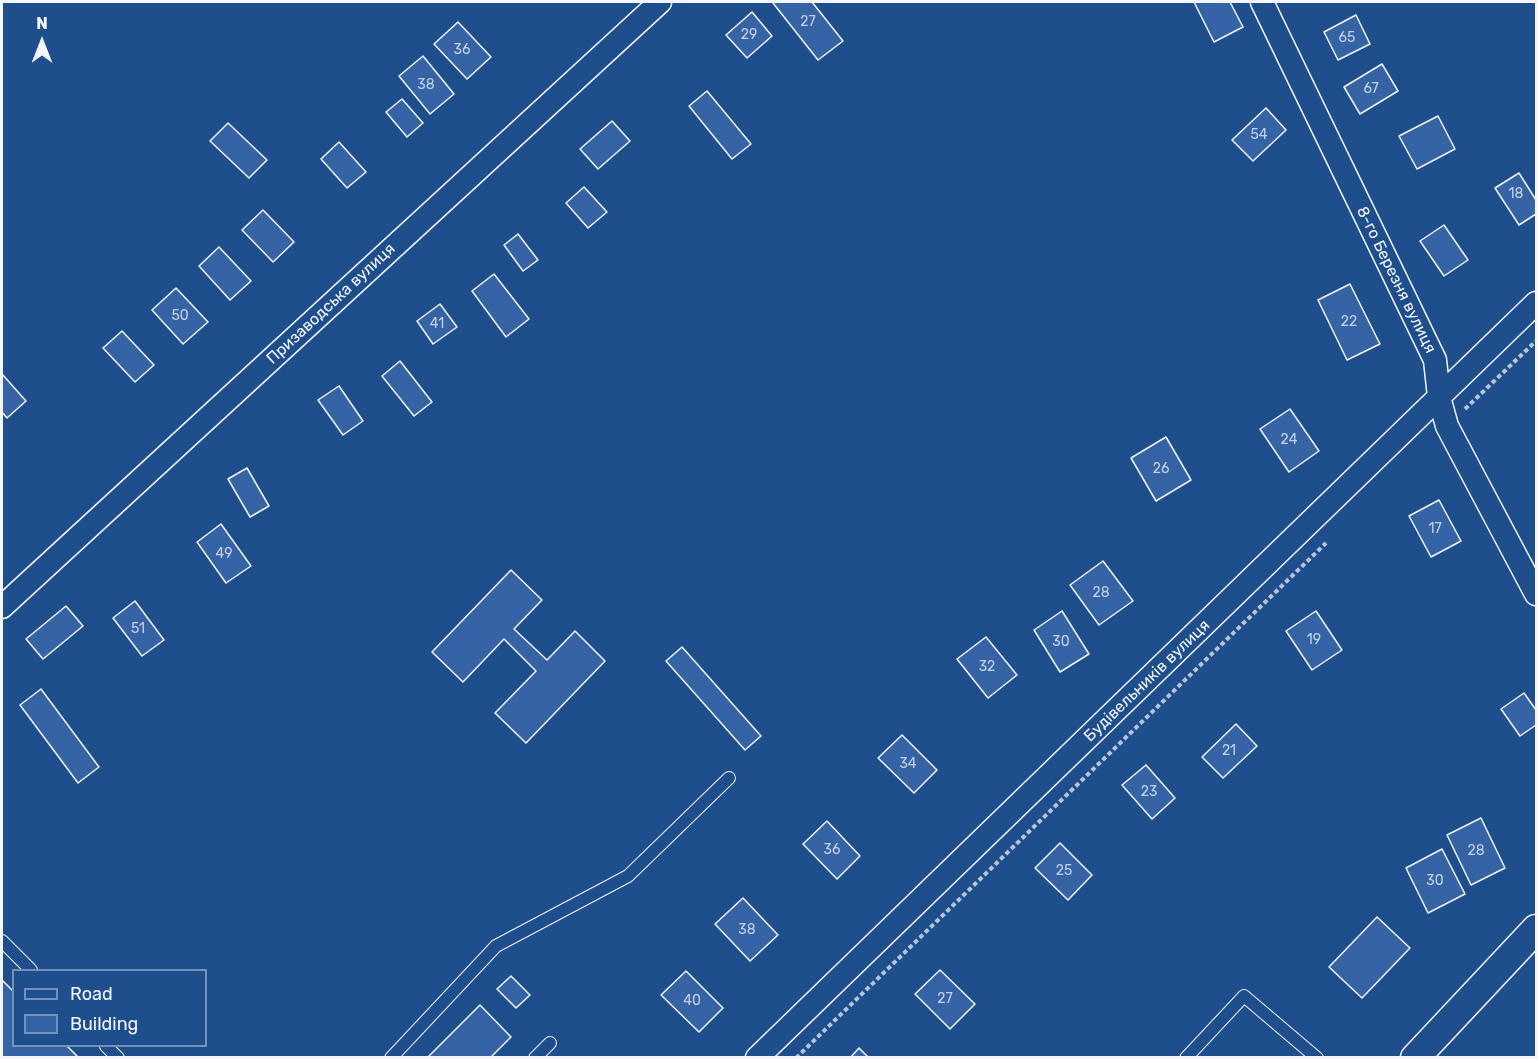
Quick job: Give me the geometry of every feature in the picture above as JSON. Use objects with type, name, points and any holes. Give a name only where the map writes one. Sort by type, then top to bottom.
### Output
[{"type":"street","name":"Призаводська вулиця","points":[[2,607],[660,2]]},
{"type":"street","name":"8-го Березня вулиця","points":[[1262,2],[1435,360],[1439,397],[1447,426],[1536,594]]},
{"type":"street","name":"Будівельників вулиця","points":[[757,1058],[1536,303]]},
{"type":"street","points":[[1415,1058],[1536,929]]},
{"type":"lane","points":[[391,1058],[496,945],[628,876],[729,778]]},
{"type":"lane","points":[[2,940],[31,969]]},
{"type":"lane","points":[[1186,1058],[1244,996],[1317,1058]]},
{"type":"lane","points":[[535,1058],[550,1043]]},
{"type":"lane","points":[[107,1047],[118,1058]]},
{"type":"path","points":[[1447,426],[1536,341]]},
{"type":"path","points":[[796,1058],[1327,542]]},
{"type":"building","points":[[774,2],[812,2],[843,41],[818,60]]},
{"type":"building","points":[[1194,2],[1230,2],[1243,27],[1214,42]]},
{"type":"building","points":[[752,12],[772,36],[747,58],[726,35]]},
{"type":"building","points":[[1356,15],[1370,44],[1338,60],[1324,32]]},
{"type":"building","points":[[458,22],[491,57],[467,79],[434,44]]},
{"type":"building","points":[[423,56],[454,94],[430,114],[399,76]]},
{"type":"building","points":[[1382,64],[1398,91],[1360,114],[1344,87]]},
{"type":"building","points":[[707,91],[751,144],[732,159],[689,106]]},
{"type":"building","points":[[402,99],[423,123],[407,137],[386,112]]},
{"type":"building","points":[[1266,108],[1286,130],[1253,161],[1232,140]]},
{"type":"building","points":[[1438,116],[1455,149],[1417,169],[1399,136]]},
{"type":"building","points":[[612,121],[630,141],[598,169],[580,149]]},
{"type":"building","points":[[228,123],[267,160],[249,178],[210,141]]},
{"type":"building","points":[[339,142],[366,172],[347,188],[321,159]]},
{"type":"building","points":[[1519,173],[1536,200],[1536,214],[1519,225],[1495,188]]},
{"type":"building","points":[[584,187],[607,212],[588,228],[566,203]]},
{"type":"building","points":[[263,210],[294,242],[273,262],[242,230]]},
{"type":"building","points":[[1444,225],[1468,260],[1444,276],[1420,241]]},
{"type":"building","points":[[518,234],[538,260],[523,271],[504,245]]},
{"type":"building","points":[[219,247],[251,281],[230,300],[199,266]]},
{"type":"building","points":[[494,274],[529,319],[506,337],[472,291]]},
{"type":"building","points":[[1350,284],[1380,344],[1347,360],[1318,300]]},
{"type":"building","points":[[176,288],[208,322],[183,344],[152,310]]},
{"type":"building","points":[[440,304],[457,327],[433,344],[417,321]]},
{"type":"building","points":[[122,331],[154,365],[135,382],[103,348]]},
{"type":"building","points":[[400,361],[432,402],[414,416],[382,376]]},
{"type":"building","points":[[2,374],[26,401],[7,418],[2,412]]},
{"type":"building","points":[[339,386],[363,421],[343,435],[318,400]]},
{"type":"building","points":[[1290,409],[1319,451],[1289,472],[1260,429]]},
{"type":"building","points":[[1166,437],[1191,480],[1156,501],[1131,458]]},
{"type":"building","points":[[247,468],[269,506],[250,517],[228,479]]},
{"type":"building","points":[[1439,500],[1461,541],[1431,557],[1409,516]]},
{"type":"building","points":[[221,524],[251,566],[226,583],[197,542]]},
{"type":"building","points":[[1103,561],[1133,601],[1099,625],[1070,585]]},
{"type":"building","points":[[511,570],[542,600],[514,629],[547,660],[575,631],[605,661],[526,743],[495,713],[536,671],[504,639],[463,682],[432,652]]},
{"type":"building","points":[[135,601],[164,640],[142,656],[113,618]]},
{"type":"building","points":[[66,606],[83,626],[43,659],[26,639]]},
{"type":"building","points":[[1062,611],[1089,654],[1060,672],[1034,630]]},
{"type":"building","points":[[1316,611],[1342,650],[1312,670],[1286,631]]},
{"type":"building","points":[[986,637],[1017,675],[988,698],[957,659]]},
{"type":"building","points":[[682,647],[761,736],[745,750],[666,661]]},
{"type":"building","points":[[41,689],[99,767],[78,783],[20,705]]},
{"type":"building","points":[[1524,693],[1536,710],[1536,725],[1520,736],[1501,709]]},
{"type":"building","points":[[1236,724],[1257,746],[1223,778],[1202,757]]},
{"type":"building","points":[[902,735],[937,770],[914,793],[878,758]]},
{"type":"building","points":[[1146,765],[1175,798],[1152,819],[1122,785]]},
{"type":"building","points":[[1481,818],[1505,868],[1471,885],[1447,835]]},
{"type":"building","points":[[827,821],[860,856],[837,879],[803,844]]},
{"type":"building","points":[[1060,843],[1092,875],[1068,900],[1035,868]]},
{"type":"building","points":[[1442,849],[1465,894],[1428,913],[1406,868]]},
{"type":"building","points":[[743,898],[778,935],[750,961],[715,924]]},
{"type":"building","points":[[1377,917],[1410,948],[1362,998],[1329,967]]},
{"type":"building","points":[[940,970],[975,1004],[950,1029],[915,994]]},
{"type":"building","points":[[686,971],[723,1008],[699,1032],[661,995]]},
{"type":"building","points":[[511,976],[530,995],[516,1008],[497,989]]},
{"type":"building","points":[[2,980],[12,990],[12,1047],[68,1047],[79,1058],[2,1058]]},
{"type":"building","points":[[480,1005],[511,1037],[490,1058],[427,1058]]},
{"type":"building","points":[[859,1048],[869,1058],[850,1058]]}]
